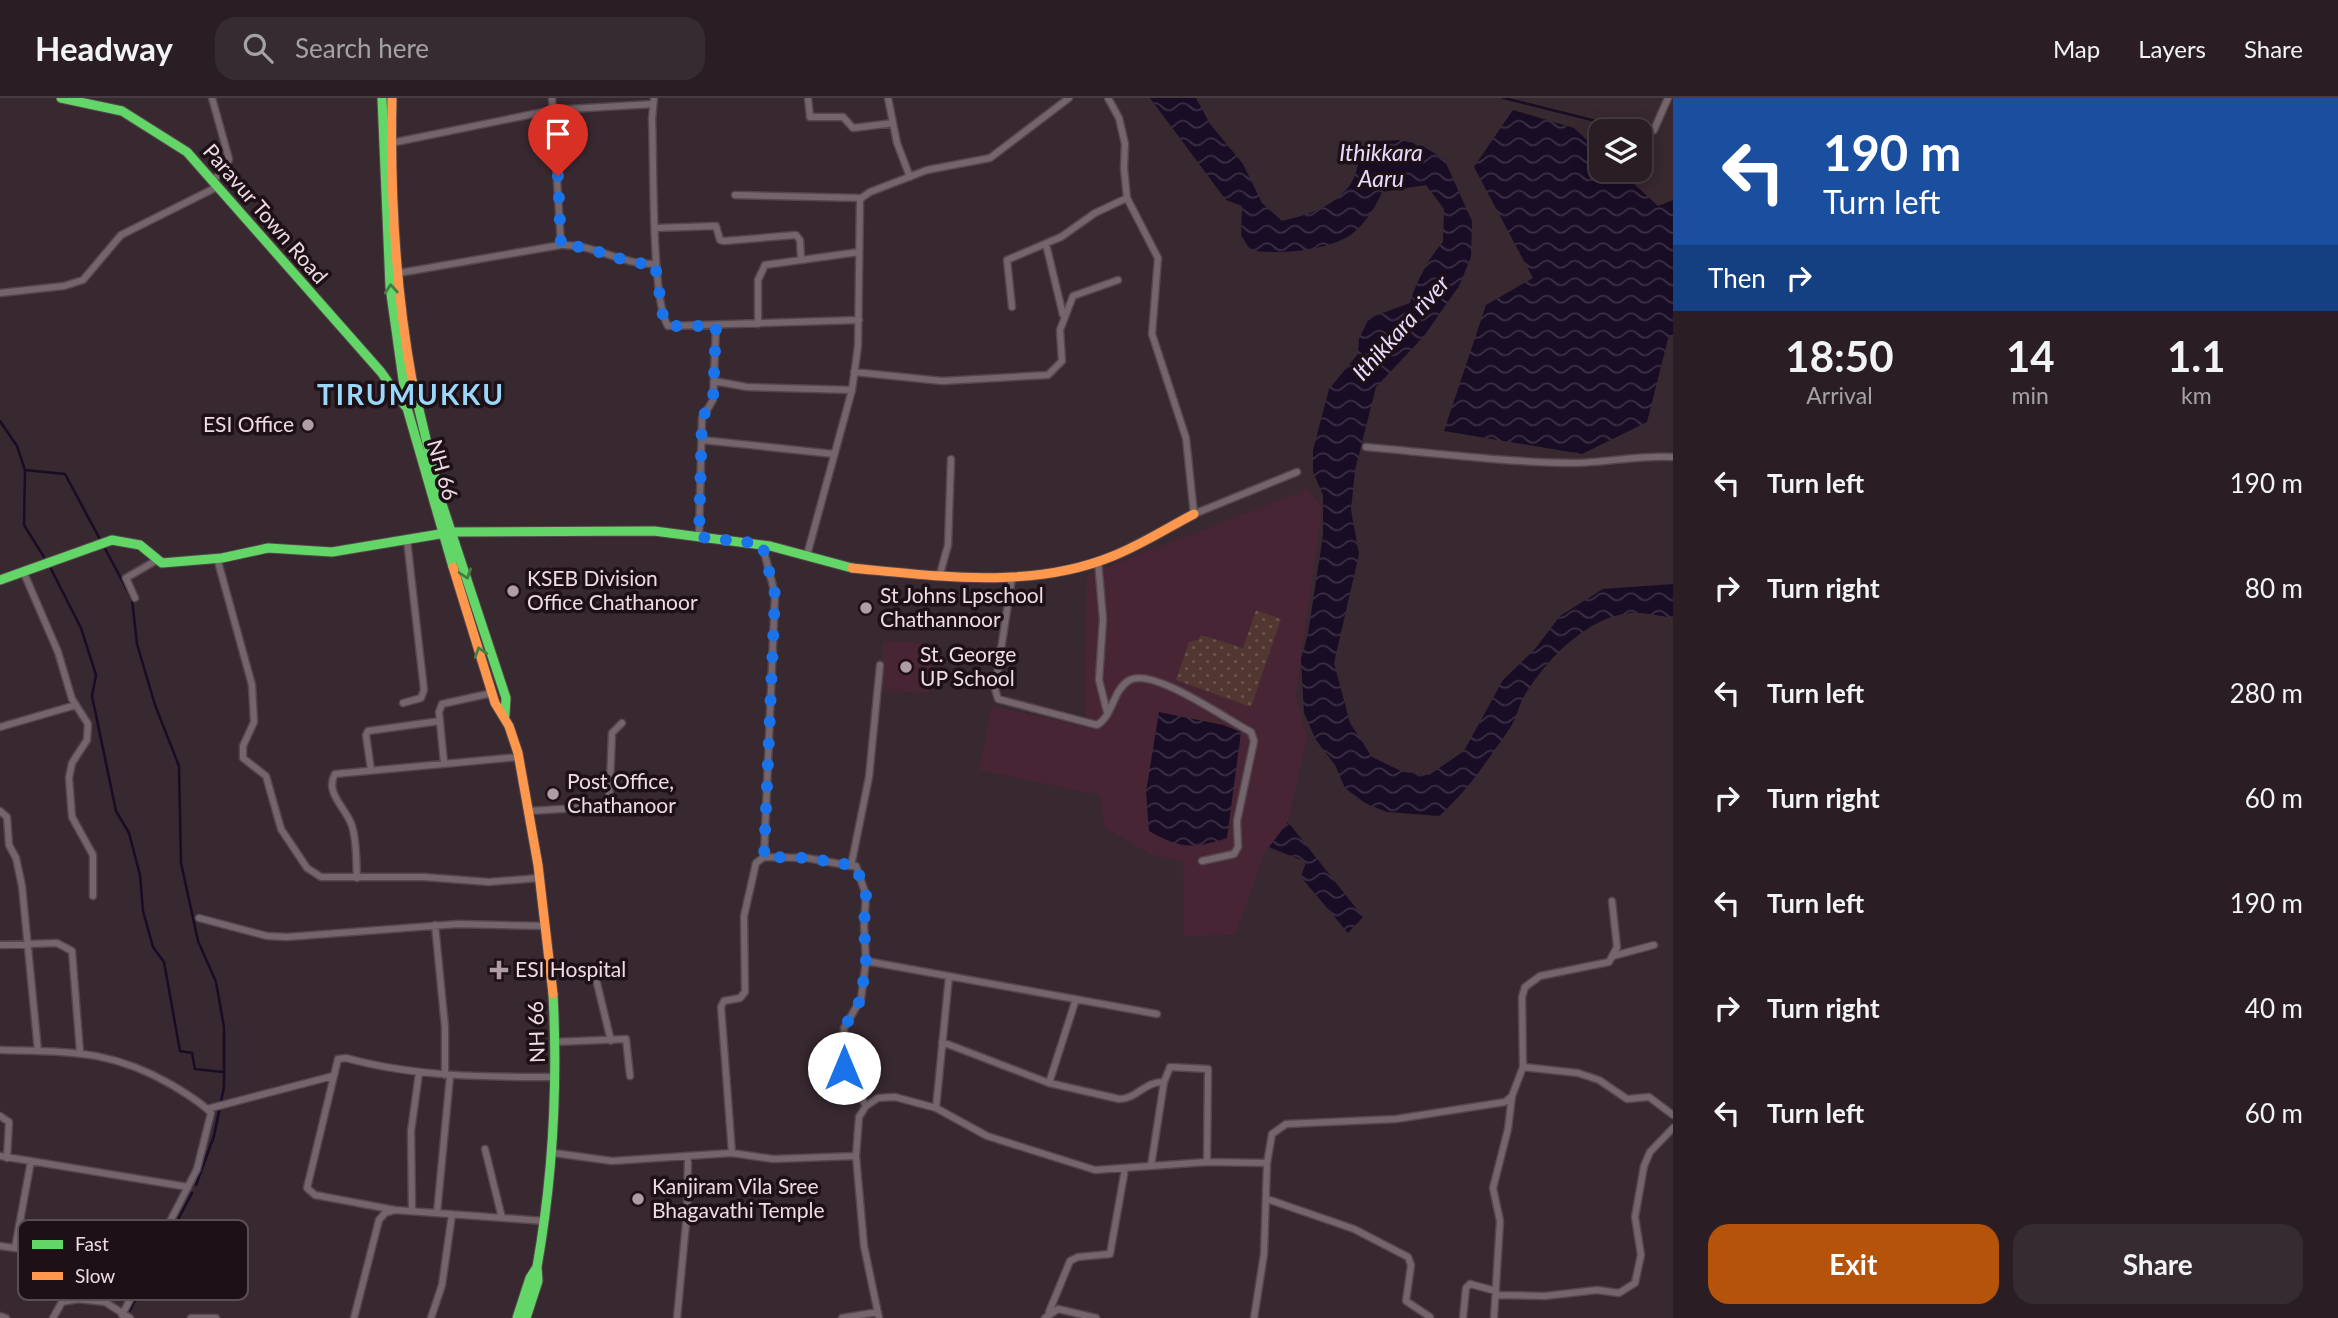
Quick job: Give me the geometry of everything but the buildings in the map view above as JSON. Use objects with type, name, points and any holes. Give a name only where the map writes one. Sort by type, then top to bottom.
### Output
[{"type":"main road","name":"Paravur Town Road","points":[[61,98],[122,110],[187,152],[381,372],[407,408]]},
{"type":"main road","name":"NH 66","points":[[382,98],[390,287],[407,408],[447,532],[506,698],[505,715]]},
{"type":"main road","name":"NH 66","points":[[392,98],[391,143],[405,341],[422,432],[447,532],[495,703],[505,715],[519,757],[546,926],[555,1042],[554,1153],[547,1221],[537,1267],[538,1281],[526,1318]]},
{"type":"main road","points":[[381,372],[402,377]]},
{"type":"main road","points":[[0,580],[112,540],[140,545],[158,560],[217,558],[268,548],[314,553],[447,532],[608,529],[762,544],[851,568],[972,579],[1012,577],[1098,561],[1194,514]]},
{"type":"main road","name":"NH 66","points":[[517,1318],[530,1278],[537,1267]]},
{"type":"street","points":[[0,293],[64,286],[83,280],[121,235],[215,184],[229,159],[212,98]]},
{"type":"street","points":[[552,98],[561,245]]},
{"type":"street","points":[[808,98],[810,117],[843,117],[853,128],[893,123]]},
{"type":"street","points":[[888,98],[910,177]]},
{"type":"street","points":[[735,195],[860,198],[927,170],[990,158],[1069,98]]},
{"type":"street","points":[[1108,98],[1119,118],[1125,144],[1127,198],[1158,258],[1152,334],[1186,438],[1194,514],[1297,472]]},
{"type":"street","points":[[1654,130],[1668,98]]},
{"type":"street","points":[[391,143],[553,110],[654,101],[655,264],[663,316],[668,326],[859,320]]},
{"type":"street","points":[[807,555],[852,390],[859,320],[860,198]]},
{"type":"street","points":[[1012,307],[1006,262],[1046,244],[1095,213],[1127,198]]},
{"type":"street","points":[[656,228],[716,226],[720,240],[724,241],[796,235],[799,237],[801,259]]},
{"type":"street","points":[[1046,244],[1063,317]]},
{"type":"street","points":[[399,273],[561,245],[580,246],[639,264],[655,264]]},
{"type":"street","points":[[758,324],[758,280],[762,269],[770,263],[859,252]]},
{"type":"street","points":[[854,372],[942,380],[1048,375],[1062,361],[1060,330],[1073,296],[1118,280]]},
{"type":"street","points":[[699,537],[702,418],[713,404],[716,326]]},
{"type":"street","points":[[714,381],[747,387],[852,390]]},
{"type":"street","points":[[702,440],[834,454]]},
{"type":"street","points":[[1366,447],[1561,462],[1673,457]]},
{"type":"street","points":[[940,574],[948,545],[951,459]]},
{"type":"street","points":[[403,704],[421,698],[424,690],[407,540]]},
{"type":"street","points":[[762,544],[775,594],[764,857]]},
{"type":"street","points":[[217,558],[252,685],[254,722],[243,746],[243,758],[266,776],[281,829],[307,868],[321,877],[462,878],[489,882],[539,878]]},
{"type":"street","points":[[135,598],[126,578],[158,560]]},
{"type":"street","points":[[1098,561],[1103,619],[1099,680],[1107,713]]},
{"type":"street","points":[[23,571],[76,705],[87,719],[85,746],[70,769],[72,817],[93,855],[93,896]]},
{"type":"street","points":[[1012,577],[995,696],[1004,702],[1093,724],[1100,723],[1118,690],[1126,682],[1143,677],[1172,686],[1251,732],[1254,741],[1237,821],[1238,847],[1234,854],[1202,861]]},
{"type":"street","points":[[851,866],[869,777],[880,665]]},
{"type":"street","points":[[444,763],[440,707],[444,702],[492,693]]},
{"type":"street","points":[[0,727],[76,705]]},
{"type":"street","points":[[371,770],[366,735],[368,732],[440,721]]},
{"type":"street","points":[[529,811],[609,806],[612,733],[622,723]]},
{"type":"street","points":[[357,878],[353,831],[333,792],[332,780],[339,773],[519,757]]},
{"type":"street","points":[[0,811],[6,817],[9,845],[16,858],[28,944],[38,1051]]},
{"type":"street","points":[[732,1153],[721,1007],[724,1001],[738,999],[745,992],[744,916],[756,863],[764,857],[807,858],[856,866],[866,895],[866,961],[861,999],[846,1021],[843,1036],[844,1068],[866,1106]]},
{"type":"street","points":[[1612,901],[1617,934],[1614,956]]},
{"type":"street","points":[[199,918],[257,934],[287,937],[435,925],[546,926]]},
{"type":"street","points":[[435,925],[448,1075],[437,1213]]},
{"type":"street","points":[[0,945],[62,944],[72,951],[80,1052]]},
{"type":"street","points":[[1494,1318],[1500,1221],[1493,1188],[1508,1129],[1512,1096],[1523,1067],[1522,997],[1530,981],[1540,976],[1604,965],[1614,956],[1654,945]]},
{"type":"street","points":[[866,961],[1157,1014]]},
{"type":"street","points":[[936,1108],[949,976]]},
{"type":"street","points":[[596,979],[611,1041]]},
{"type":"street","points":[[1049,1083],[1076,999]]},
{"type":"street","points":[[555,1042],[628,1041],[630,1076]]},
{"type":"street","points":[[942,1042],[1049,1083],[1124,1099],[1152,1082],[1164,1082]]},
{"type":"street","points":[[0,1050],[80,1052],[116,1058],[147,1071],[207,1109],[212,1116],[208,1136],[188,1187],[171,1220]]},
{"type":"street","points":[[547,1221],[395,1210],[309,1192],[309,1169],[323,1125],[336,1063],[341,1058],[419,1073],[556,1077]]},
{"type":"street","points":[[1523,1067],[1578,1073],[1599,1080],[1628,1099],[1649,1097],[1673,1115]]},
{"type":"street","points":[[1151,1166],[1164,1082],[1170,1068],[1210,1070],[1207,1162]]},
{"type":"street","points":[[412,1211],[411,1131],[419,1073]]},
{"type":"street","points":[[207,1109],[333,1076]]},
{"type":"street","points":[[842,1318],[879,1315],[864,1246],[856,1156],[857,1124],[866,1106],[878,1098],[891,1096],[936,1108],[987,1136],[1095,1170],[1207,1162],[1267,1163]]},
{"type":"street","points":[[1254,1318],[1264,1254],[1267,1163],[1272,1134],[1286,1124],[1396,1119],[1497,1106],[1512,1096]]},
{"type":"street","points":[[0,1116],[9,1122],[4,1157],[188,1187]]},
{"type":"street","points":[[1463,1318],[1466,1288],[1470,1284],[1496,1293],[1545,1296],[1597,1290],[1619,1293],[1635,1283],[1641,1255],[1635,1217],[1644,1166],[1650,1152],[1673,1128]]},
{"type":"street","points":[[485,1149],[502,1218]]},
{"type":"street","points":[[554,1153],[618,1161],[732,1153],[773,1159],[856,1156]]},
{"type":"street","points":[[677,1318],[687,1213],[688,1156]]},
{"type":"street","points":[[20,1220],[31,1161]]},
{"type":"street","points":[[1047,1315],[1070,1261],[1110,1254],[1125,1169]]},
{"type":"street","points":[[1267,1199],[1354,1229],[1408,1257],[1411,1265],[1406,1301],[1430,1317]]},
{"type":"street","points":[[354,1318],[379,1220],[384,1214],[395,1210]]},
{"type":"street","points":[[431,1318],[442,1285],[452,1214]]},
{"type":"street","points":[[15,1248],[18,1232]]},
{"type":"street","points":[[0,1246],[18,1248]]},
{"type":"street","points":[[52,1318],[62,1302],[73,1300]]},
{"type":"street","points":[[86,1300],[110,1303],[122,1315],[130,1318]]},
{"type":"street","points":[[122,1315],[130,1300]]},
{"type":"street","points":[[1047,1315],[1063,1309],[1096,1318]]},
{"type":"street","points":[[0,1316],[6,1318]]},
{"type":"street","points":[[191,1318],[216,1318]]},
{"type":"shaded area","points":[[1308,489],[1322,508],[1296,695],[1307,738],[1287,827],[1266,850],[1235,935],[1184,936],[1183,862],[1150,854],[1105,828],[1100,795],[979,770],[992,706],[1080,725],[1085,718],[1087,575]]},
{"type":"shaded area","points":[[1256,610],[1281,619],[1251,707],[1176,680],[1189,642],[1198,640],[1201,635],[1243,648]]},
{"type":"shaded area","name":"St. George UP School","points":[[883,641],[931,643],[929,693],[881,691]]},
{"type":"water","name":"Ithikkara Aaru","points":[[1150,98],[1196,98],[1210,124],[1243,164],[1262,203],[1282,221],[1312,212],[1330,203],[1346,190],[1352,182],[1368,142],[1399,140],[1419,144],[1444,159],[1472,221],[1471,257],[1459,286],[1424,336],[1376,387],[1355,470],[1351,510],[1359,554],[1334,663],[1350,723],[1372,757],[1403,772],[1429,775],[1464,751],[1503,680],[1535,649],[1560,616],[1603,589],[1673,584],[1673,618],[1635,613],[1614,616],[1582,632],[1554,656],[1523,698],[1512,725],[1486,763],[1439,816],[1387,812],[1365,803],[1345,788],[1335,765],[1316,740],[1304,713],[1301,659],[1308,634],[1323,535],[1323,495],[1313,472],[1313,450],[1329,389],[1358,354],[1359,339],[1369,318],[1410,303],[1415,287],[1443,242],[1444,209],[1426,185],[1382,192],[1364,222],[1339,241],[1301,250],[1250,250],[1241,235],[1242,206],[1226,200]]},
{"type":"water","points":[[1513,110],[1574,128],[1589,142],[1589,182],[1632,182],[1658,206],[1673,200],[1673,335],[1669,335],[1647,422],[1582,454],[1444,431],[1486,305],[1533,278],[1474,167]]},
{"type":"water","points":[[1159,712],[1223,725],[1241,732],[1227,838],[1205,844],[1187,845],[1170,841],[1149,831],[1146,792]]},
{"type":"water","points":[[1288,822],[1363,917],[1348,933],[1301,877],[1306,862],[1269,847]]},
{"type":"waterway","points":[[1504,98],[1589,119]]},
{"type":"waterway","points":[[0,421],[17,446],[25,470],[65,474],[132,599],[137,644],[155,705],[179,766],[181,863],[198,941],[216,982],[224,1027],[224,1087],[214,1136],[196,1185]]},
{"type":"waterway","points":[[25,470],[24,525],[44,557]]},
{"type":"waterway","points":[[51,569],[81,628],[96,675],[92,696],[116,811],[129,833],[140,875],[143,911],[153,947],[164,962],[180,1051],[192,1053],[195,1069],[223,1072]]},
{"type":"waterway","points":[[178,1220],[192,1193]]},
{"type":"waterway","points":[[129,1312],[135,1300]]},
{"type":"traffic: fast","points":[[61,98],[122,111],[187,152],[381,372],[405,406]]},
{"type":"traffic: fast","points":[[382,98],[390,287],[407,408],[453,567]]},
{"type":"traffic: fast","points":[[412,380],[440,498],[506,698],[505,715]]},
{"type":"traffic: fast","points":[[0,580],[112,540],[140,545],[162,563],[222,558],[268,548],[332,552],[452,532],[654,531],[770,546],[852,568]]},
{"type":"traffic: fast","points":[[526,1318],[538,1281],[537,1267],[550,1165],[555,1063],[553,994]]},
{"type":"traffic: fast","points":[[517,1318],[530,1278],[537,1267]]},
{"type":"traffic: slow","points":[[392,98],[395,239],[401,310],[412,380]]},
{"type":"traffic: slow","points":[[852,568],[983,578],[1049,573],[1082,567],[1113,556],[1194,514]]},
{"type":"traffic: slow","points":[[453,567],[495,703],[509,726],[518,753],[538,865],[553,994]]},
{"type":"place","name":"ESI Office","points":[[308,425]]},
{"type":"place","name":"KSEB Division Office Chathanoor","points":[[513,591]]},
{"type":"place","name":"St Johns Lpschool Chathannoor","points":[[866,608]]},
{"type":"place","name":"St. George UP School","points":[[906,667]]},
{"type":"place","name":"Post Office, Chathanoor","points":[[553,794]]},
{"type":"place","name":"ESI Hospital","points":[[499,970]]},
{"type":"place","name":"Kanjiram Vila Sree Bhagavathi Temple","points":[[638,1199]]},
{"type":"district","name":"TIRUMUKKU","points":[[411,395]]},
{"type":"route","points":[[558,176],[561,245],[580,246],[639,264],[655,264],[663,316],[668,326],[716,326],[713,400],[702,418],[699,537],[762,544],[775,590],[764,857],[807,858],[856,866],[866,895],[863,990],[858,1007],[846,1021],[844,1028],[844,1068]]},
{"type":"water label","name":"Ithikkara river","points":[[1401,328]]}]
